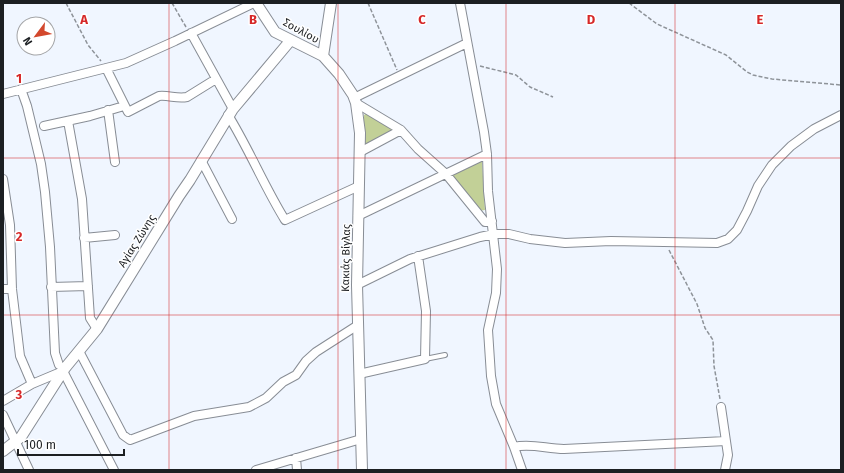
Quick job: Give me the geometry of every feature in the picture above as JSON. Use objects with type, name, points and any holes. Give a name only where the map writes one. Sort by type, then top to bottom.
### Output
[{"type":"street","points":[[3,94],[126,62],[255,3]]},
{"type":"street","name":"Σουλίου","points":[[255,3],[275,32],[323,56]]},
{"type":"street","points":[[323,56],[331,3]]},
{"type":"street","points":[[460,3],[484,132],[487,154],[488,221],[497,269],[496,293],[488,330],[491,376],[496,404],[522,470]]},
{"type":"street","points":[[191,33],[216,79],[237,129],[272,199],[285,220],[359,186]]},
{"type":"street","name":"Αγίας Ζώνης","points":[[3,451],[22,437],[64,370],[97,329],[190,180],[230,112],[290,40]]},
{"type":"street","points":[[467,43],[399,75],[355,100],[401,130],[418,149],[446,174],[488,221]]},
{"type":"street","name":"Κακιάς Βίγλας","points":[[323,56],[339,74],[355,100],[360,123],[357,286],[362,470]]},
{"type":"street","points":[[106,68],[128,112],[159,96],[187,97],[216,79]]},
{"type":"street","points":[[21,89],[27,106],[41,164],[48,224],[55,353],[59,365],[64,370],[114,470]]},
{"type":"street","points":[[44,126],[124,106]]},
{"type":"street","points":[[108,110],[115,162]]},
{"type":"street","points":[[357,286],[418,256],[490,234],[509,234],[530,239],[565,243],[664,241],[718,243],[728,239],[737,230],[758,186],[772,165],[814,129],[841,115]]},
{"type":"street","points":[[68,121],[82,199],[90,318],[97,329]]},
{"type":"street","points":[[360,152],[401,130]]},
{"type":"street","points":[[358,216],[487,154]]},
{"type":"street","points":[[201,160],[232,219]]},
{"type":"street","points":[[3,179],[10,225],[12,289],[20,356],[32,384]]},
{"type":"street","points":[[84,238],[116,235]]},
{"type":"street","points":[[359,374],[425,358],[426,311],[418,256]]},
{"type":"street","points":[[51,287],[88,286]]},
{"type":"street","points":[[3,289],[12,289]]},
{"type":"street","points":[[79,351],[123,435],[130,440],[194,416],[249,407],[266,398],[284,382],[296,375],[306,361],[316,352],[358,325]]},
{"type":"street","points":[[3,400],[32,384],[64,370]]},
{"type":"street","points":[[721,407],[728,456],[725,470]]},
{"type":"street","points":[[3,415],[28,470]]},
{"type":"street","points":[[256,470],[361,440]]},
{"type":"street","points":[[514,447],[534,445],[553,449],[564,449],[726,442]]},
{"type":"street","points":[[296,458],[297,470]]},
{"type":"lane","points":[[425,358],[445,355]]},
{"type":"path","points":[[66,3],[88,45],[106,68]]},
{"type":"path","points":[[172,3],[191,33]]},
{"type":"path","points":[[368,3],[399,75]]},
{"type":"path","points":[[629,3],[657,24],[726,56],[753,75],[772,79],[841,85]]},
{"type":"path","points":[[472,66],[482,66],[516,75],[530,87],[552,97]]},
{"type":"path","points":[[664,241],[697,304],[705,328],[713,340],[713,362],[721,407]]},
{"type":"green space","points":[[367,113],[394,131],[364,146],[364,115]]},
{"type":"green space","points":[[482,160],[485,210],[479,211],[451,176]]}]
